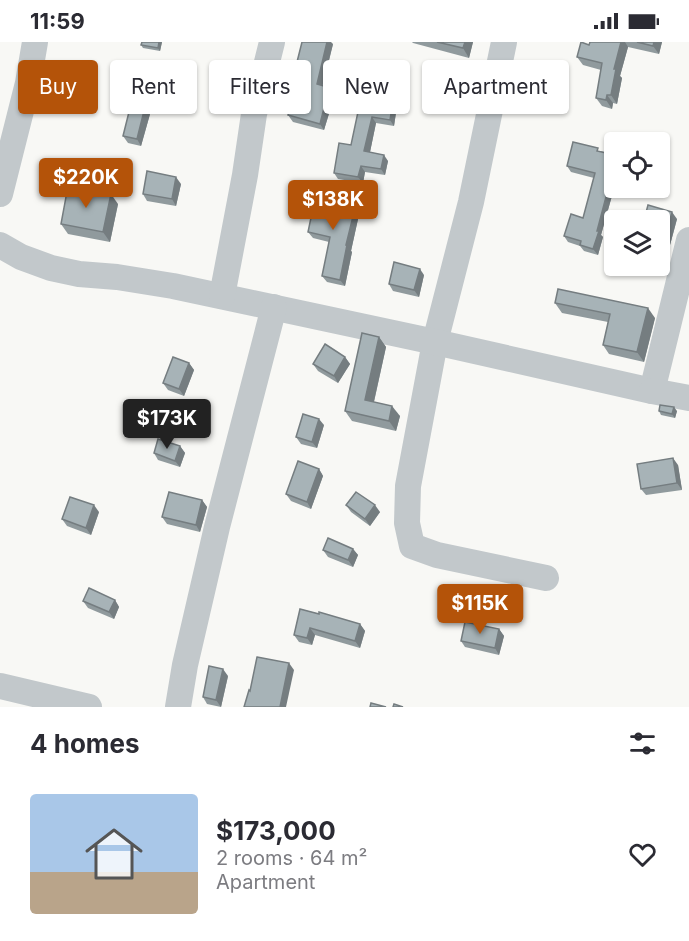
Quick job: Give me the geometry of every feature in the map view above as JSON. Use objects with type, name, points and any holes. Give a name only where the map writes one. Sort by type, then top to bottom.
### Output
[{"type":"street","points":[[0,194],[28,83],[35,42]]},
{"type":"street","points":[[222,296],[254,114],[272,42]]},
{"type":"street","points":[[504,42],[471,202],[435,342],[408,486],[407,523],[412,546],[436,555],[546,578]]},
{"type":"street","points":[[652,391],[689,240]]},
{"type":"street","points":[[0,244],[21,257],[51,268],[79,274],[173,286],[689,398]]},
{"type":"street","points":[[178,707],[185,665],[217,527],[274,307]]},
{"type":"street","points":[[0,686],[90,707]]},
{"type":"building","points":[[142,42],[159,42],[158,48],[141,45]]},
{"type":"building","points":[[302,42],[327,42],[317,84],[323,86],[323,112],[320,124],[288,115],[311,114],[311,60],[298,60]]},
{"type":"building","points":[[437,42],[465,42],[463,48]]},
{"type":"building","points":[[581,42],[589,45],[590,42],[621,42],[614,69],[616,69],[611,95],[607,95],[606,100],[596,98],[602,63],[577,57]]},
{"type":"building","points":[[637,42],[654,42],[653,46]]},
{"type":"building","points":[[128,114],[143,114],[137,139],[123,136]]},
{"type":"building","points":[[358,114],[391,114],[390,120],[372,117],[364,151],[384,155],[381,169],[361,166],[358,177],[334,173],[339,143],[351,145]]},
{"type":"building","points":[[573,142],[598,148],[597,151],[604,153],[606,198],[593,249],[580,245],[581,241],[564,236],[571,214],[583,218],[595,173],[567,166]]},
{"type":"building","points":[[147,171],[176,177],[172,199],[143,194]]},
{"type":"building","points":[[68,186],[111,194],[103,232],[61,224]]},
{"type":"building","points":[[316,194],[356,204],[340,280],[322,276],[330,237],[308,232]]},
{"type":"building","points":[[648,205],[665,210],[647,210]]},
{"type":"building","points":[[394,262],[420,269],[414,290],[389,284]]},
{"type":"building","points":[[558,289],[648,308],[637,352],[603,345],[610,314],[555,303]]},
{"type":"building","points":[[362,333],[379,337],[365,400],[392,406],[389,421],[345,411]]},
{"type":"building","points":[[325,344],[345,357],[334,376],[313,364]]},
{"type":"building","points":[[173,357],[189,363],[179,389],[163,383]]},
{"type":"building","points":[[660,405],[674,407],[672,414],[659,411]]},
{"type":"building","points":[[303,414],[319,419],[312,442],[296,437]]},
{"type":"building","points":[[158,439],[180,446],[175,461],[154,453]]},
{"type":"building","points":[[673,458],[677,483],[641,489],[637,464]]},
{"type":"building","points":[[298,461],[319,469],[307,502],[286,494]]},
{"type":"building","points":[[169,492],[202,500],[196,525],[162,517]]},
{"type":"building","points":[[356,492],[375,505],[365,519],[346,505]]},
{"type":"building","points":[[70,497],[94,505],[86,528],[62,519]]},
{"type":"building","points":[[328,538],[353,549],[348,560],[323,550]]},
{"type":"building","points":[[89,588],[115,600],[109,612],[83,601]]},
{"type":"building","points":[[300,609],[360,624],[355,641],[310,628],[307,638],[294,635]]},
{"type":"building","points":[[465,622],[499,629],[495,648],[461,641]]},
{"type":"building","points":[[257,657],[289,663],[280,707],[244,707]]},
{"type":"building","points":[[209,666],[223,669],[216,700],[203,697]]},
{"type":"building","points":[[371,703],[386,707],[370,707]]}]
